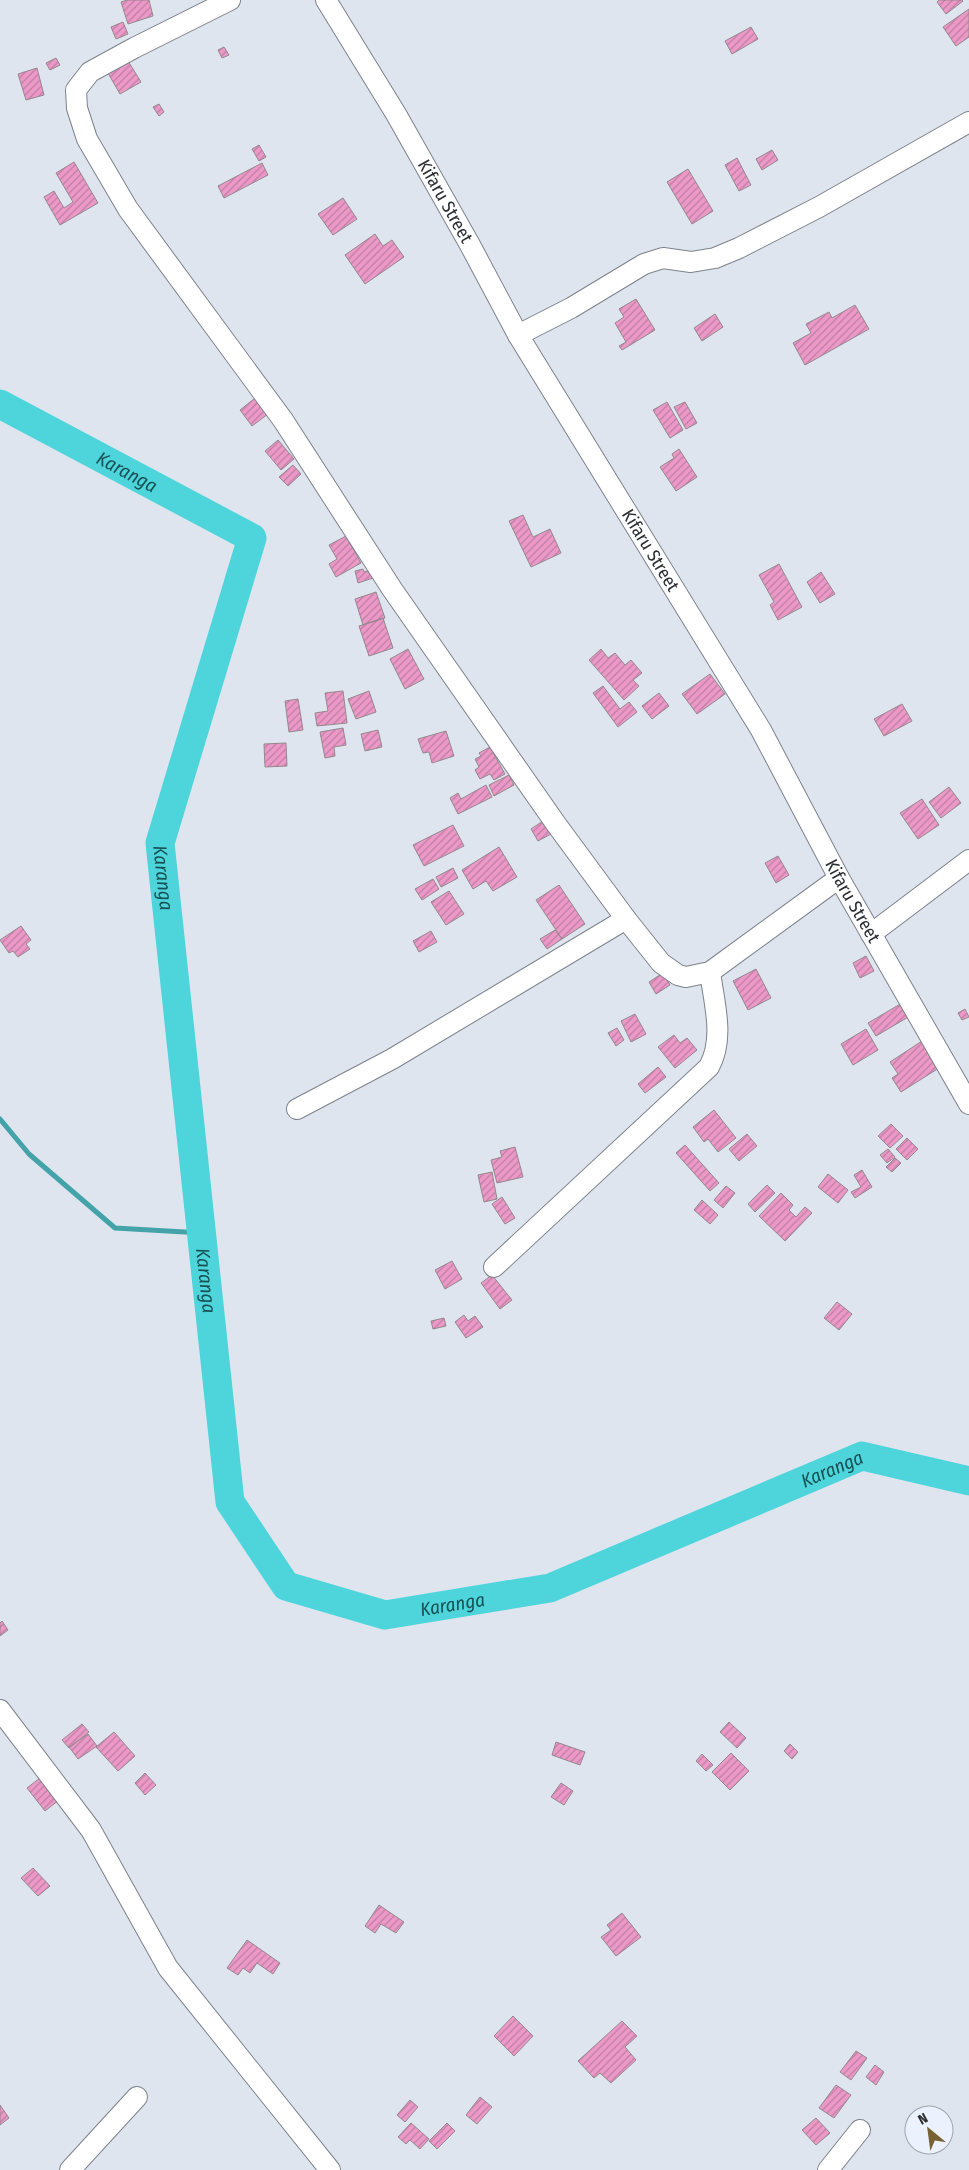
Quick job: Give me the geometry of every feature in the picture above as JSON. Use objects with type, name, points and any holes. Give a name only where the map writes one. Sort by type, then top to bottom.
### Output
[{"type":"street","points":[[230,0],[90,72],[76,90],[77,108],[88,140],[128,209],[283,420],[445,667],[626,919],[661,962],[678,975],[686,977],[710,972],[839,878]]},
{"type":"street","name":"Kifaru Street","points":[[326,0],[405,130],[518,335],[761,730],[839,878],[969,1104]]},
{"type":"street","points":[[518,335],[571,308],[644,264],[664,258],[691,262],[715,258],[739,248],[827,202],[969,122]]},
{"type":"street","points":[[871,934],[969,860]]},
{"type":"street","points":[[297,1108],[392,1060],[626,919]]},
{"type":"street","points":[[494,1267],[709,1066],[717,1048],[718,1034],[710,972]]},
{"type":"street","points":[[0,1710],[91,1830],[168,1968],[330,2170]]},
{"type":"street","points":[[70,2170],[137,2097]]},
{"type":"street","points":[[828,2170],[860,2130]]},
{"type":"building","points":[[127,0],[149,0],[153,16],[128,24],[121,2]]},
{"type":"building","points":[[939,0],[963,1],[946,14],[937,2]]},
{"type":"building","points":[[969,9],[969,37],[956,46],[943,27]]},
{"type":"building","points":[[123,22],[128,34],[116,39],[111,27]]},
{"type":"building","points":[[751,27],[758,39],[732,54],[725,41]]},
{"type":"building","points":[[224,47],[229,55],[222,58],[218,50]]},
{"type":"building","points":[[56,58],[60,65],[50,70],[46,63]]},
{"type":"building","points":[[128,61],[141,82],[120,94],[108,73]]},
{"type":"building","points":[[37,68],[44,95],[26,100],[18,74]]},
{"type":"building","points":[[159,104],[164,112],[159,116],[153,107]]},
{"type":"building","points":[[259,145],[266,157],[259,161],[252,149]]},
{"type":"building","points":[[772,150],[778,160],[762,170],[756,159]]},
{"type":"building","points":[[737,158],[751,185],[739,191],[725,165]]},
{"type":"building","points":[[74,162],[98,203],[60,225],[44,197],[54,191],[64,208],[73,202],[56,173]]},
{"type":"building","points":[[262,163],[268,175],[224,198],[218,186]]},
{"type":"building","points":[[688,169],[713,211],[692,224],[667,182]]},
{"type":"building","points":[[343,198],[357,219],[333,235],[318,214]]},
{"type":"building","points":[[375,234],[383,246],[392,240],[404,257],[365,284],[345,255]]},
{"type":"building","points":[[636,299],[655,330],[622,350],[619,346],[626,342],[615,323],[624,317],[619,309]]},
{"type":"building","points":[[855,305],[869,329],[805,365],[793,343],[811,333],[806,324],[829,312],[832,318]]},
{"type":"building","points":[[715,314],[723,327],[702,341],[694,328]]},
{"type":"building","points":[[259,395],[272,411],[252,426],[240,410]]},
{"type":"building","points":[[667,402],[683,430],[670,438],[653,410]]},
{"type":"building","points":[[685,402],[697,423],[686,429],[674,407]]},
{"type":"building","points":[[278,440],[294,459],[281,470],[265,451]]},
{"type":"building","points":[[679,449],[697,477],[676,491],[660,467],[674,458],[672,454]]},
{"type":"building","points":[[293,465],[301,474],[288,486],[279,477]]},
{"type":"building","points":[[523,515],[533,537],[550,529],[561,553],[531,567],[509,521]]},
{"type":"building","points":[[346,536],[361,563],[336,577],[329,564],[337,559],[329,545]]},
{"type":"building","points":[[779,564],[802,607],[778,620],[770,605],[774,602],[759,575]]},
{"type":"building","points":[[363,569],[364,572],[371,570],[373,578],[358,583],[355,571]]},
{"type":"building","points":[[821,572],[835,594],[820,603],[807,582]]},
{"type":"building","points":[[376,592],[385,618],[363,625],[355,599]]},
{"type":"building","points":[[383,618],[393,648],[369,656],[359,626]]},
{"type":"building","points":[[408,649],[424,679],[405,689],[390,659]]},
{"type":"building","points":[[601,649],[608,658],[615,653],[625,665],[631,660],[642,673],[633,680],[639,686],[624,700],[589,660]]},
{"type":"building","points":[[710,674],[725,694],[697,714],[682,694]]},
{"type":"building","points":[[603,686],[620,709],[629,702],[637,712],[618,727],[593,693]]},
{"type":"building","points":[[343,691],[347,723],[317,726],[315,713],[328,711],[325,693]]},
{"type":"building","points":[[369,691],[376,712],[356,719],[348,699]]},
{"type":"building","points":[[659,693],[669,706],[652,719],[642,706]]},
{"type":"building","points":[[298,699],[303,730],[289,732],[285,701]]},
{"type":"building","points":[[902,704],[912,721],[884,736],[874,719]]},
{"type":"building","points":[[343,728],[346,745],[334,747],[335,756],[325,758],[320,732]]},
{"type":"building","points":[[378,730],[382,747],[365,751],[361,734]]},
{"type":"building","points":[[446,731],[454,756],[432,763],[429,752],[423,753],[418,739]]},
{"type":"building","points":[[286,743],[287,766],[265,767],[264,744]]},
{"type":"building","points":[[490,747],[505,774],[494,780],[490,774],[480,779],[475,770],[479,767],[475,759],[481,756],[479,753]]},
{"type":"building","points":[[509,775],[514,785],[494,796],[489,785]]},
{"type":"building","points":[[486,785],[492,797],[458,814],[450,798],[458,793],[461,799]]},
{"type":"building","points":[[949,787],[961,803],[941,818],[929,802]]},
{"type":"building","points":[[922,799],[939,825],[918,839],[900,813]]},
{"type":"building","points":[[543,821],[551,834],[538,841],[531,829]]},
{"type":"building","points":[[453,825],[464,846],[424,866],[413,845]]},
{"type":"building","points":[[499,847],[517,877],[493,891],[486,881],[473,889],[462,870]]},
{"type":"building","points":[[778,856],[789,875],[776,883],[765,863]]},
{"type":"building","points":[[453,868],[458,878],[441,887],[436,877]]},
{"type":"building","points":[[433,879],[439,889],[422,900],[415,889]]},
{"type":"building","points":[[559,885],[585,924],[562,939],[536,900]]},
{"type":"building","points":[[449,891],[464,914],[446,925],[431,902]]},
{"type":"building","points":[[21,926],[31,940],[26,944],[30,949],[18,957],[13,951],[9,953],[0,940]]},
{"type":"building","points":[[555,930],[562,939],[547,949],[540,939]]},
{"type":"building","points":[[431,931],[437,942],[419,952],[413,941]]},
{"type":"building","points":[[866,956],[874,971],[860,978],[853,963]]},
{"type":"building","points":[[756,969],[771,998],[748,1010],[733,981]]},
{"type":"building","points":[[663,973],[670,985],[656,994],[649,982]]},
{"type":"building","points":[[902,1003],[910,1016],[876,1036],[868,1023]]},
{"type":"building","points":[[965,1009],[969,1017],[962,1020],[958,1013]]},
{"type":"building","points":[[635,1014],[646,1034],[631,1042],[621,1021]]},
{"type":"building","points":[[617,1028],[624,1040],[616,1046],[608,1033]]},
{"type":"building","points":[[866,1029],[878,1050],[853,1065],[841,1044]]},
{"type":"building","points":[[674,1035],[680,1043],[687,1038],[697,1050],[675,1068],[658,1047]]},
{"type":"building","points":[[922,1041],[939,1068],[901,1092],[892,1078],[898,1074],[890,1062]]},
{"type":"building","points":[[658,1067],[666,1077],[645,1093],[638,1084]]},
{"type":"building","points":[[714,1110],[736,1138],[718,1152],[708,1139],[704,1142],[693,1127]]},
{"type":"building","points":[[891,1124],[903,1136],[890,1148],[878,1136]]},
{"type":"building","points":[[747,1134],[757,1146],[739,1161],[729,1149]]},
{"type":"building","points":[[907,1138],[918,1149],[907,1160],[896,1149]]},
{"type":"building","points":[[685,1145],[719,1183],[710,1191],[676,1153]]},
{"type":"building","points":[[515,1147],[523,1177],[497,1183],[491,1160],[502,1157],[500,1151]]},
{"type":"building","points":[[888,1149],[895,1157],[887,1163],[880,1155]]},
{"type":"building","points":[[895,1158],[901,1163],[892,1172],[886,1167]]},
{"type":"building","points":[[862,1170],[872,1187],[855,1198],[851,1192],[861,1187],[854,1175]]},
{"type":"building","points":[[492,1172],[497,1199],[484,1202],[478,1175]]},
{"type":"building","points":[[828,1174],[848,1190],[838,1203],[818,1187]]},
{"type":"building","points":[[767,1185],[775,1193],[755,1212],[748,1204]]},
{"type":"building","points":[[726,1186],[735,1193],[723,1208],[714,1200]]},
{"type":"building","points":[[781,1193],[793,1205],[789,1210],[796,1217],[805,1207],[812,1213],[785,1241],[759,1216]]},
{"type":"building","points":[[502,1197],[515,1218],[505,1224],[492,1204]]},
{"type":"building","points":[[702,1200],[718,1215],[710,1224],[694,1210]]},
{"type":"building","points":[[452,1261],[462,1279],[445,1289],[435,1270]]},
{"type":"building","points":[[492,1275],[512,1300],[500,1309],[481,1283]]},
{"type":"building","points":[[837,1302],[852,1314],[839,1330],[824,1318]]},
{"type":"building","points":[[464,1315],[468,1321],[475,1316],[483,1327],[466,1338],[455,1322]]},
{"type":"building","points":[[444,1318],[446,1326],[433,1329],[431,1321]]},
{"type":"building","points":[[2,1621],[8,1630],[0,1636],[0,1623]]},
{"type":"building","points":[[729,1722],[746,1738],[737,1748],[720,1732]]},
{"type":"building","points":[[82,1724],[89,1732],[69,1748],[62,1740]]},
{"type":"building","points":[[114,1732],[135,1756],[118,1771],[96,1747]]},
{"type":"building","points":[[88,1734],[97,1746],[78,1759],[69,1747]]},
{"type":"building","points":[[556,1742],[585,1752],[580,1765],[552,1755]]},
{"type":"building","points":[[790,1744],[798,1752],[792,1759],[784,1751]]},
{"type":"building","points":[[731,1753],[749,1771],[730,1790],[712,1772]]},
{"type":"building","points":[[702,1754],[713,1765],[706,1771],[696,1761]]},
{"type":"building","points":[[145,1773],[156,1785],[145,1795],[135,1783]]},
{"type":"building","points":[[40,1778],[64,1796],[45,1811],[27,1788]]},
{"type":"building","points":[[561,1783],[573,1791],[564,1805],[551,1797]]},
{"type":"building","points":[[33,1868],[50,1886],[38,1896],[21,1878]]},
{"type":"building","points":[[379,1905],[404,1922],[396,1933],[381,1924],[375,1933],[365,1926]]},
{"type":"building","points":[[622,1913],[641,1937],[616,1956],[601,1937],[611,1930],[607,1925]]},
{"type":"building","points":[[247,1940],[280,1963],[273,1974],[257,1963],[250,1973],[243,1968],[238,1975],[227,1968]]},
{"type":"building","points":[[513,2016],[533,2036],[514,2056],[494,2036]]},
{"type":"building","points":[[622,2021],[637,2036],[625,2047],[636,2060],[611,2083],[600,2073],[594,2078],[578,2061]]},
{"type":"building","points":[[856,2051],[867,2058],[851,2080],[840,2072]]},
{"type":"building","points":[[875,2065],[884,2072],[876,2085],[866,2077]]},
{"type":"building","points":[[836,2085],[851,2095],[834,2118],[819,2108]]},
{"type":"building","points":[[480,2097],[492,2107],[477,2124],[466,2115]]},
{"type":"building","points":[[410,2100],[418,2107],[405,2122],[397,2115]]},
{"type":"building","points":[[0,2105],[9,2118],[0,2125]]},
{"type":"building","points":[[816,2118],[830,2133],[816,2145],[802,2130]]},
{"type":"building","points":[[411,2123],[429,2139],[420,2149],[410,2140],[406,2144],[398,2137]]},
{"type":"building","points":[[447,2123],[455,2131],[437,2149],[429,2141]]},
{"type":"waterway","name":"Karanga","points":[[0,404],[252,538],[160,843],[230,1502],[286,1586],[385,1615],[550,1588],[862,1456],[969,1481]]},
{"type":"waterway","points":[[0,1119],[29,1154],[115,1228],[202,1233]]}]
